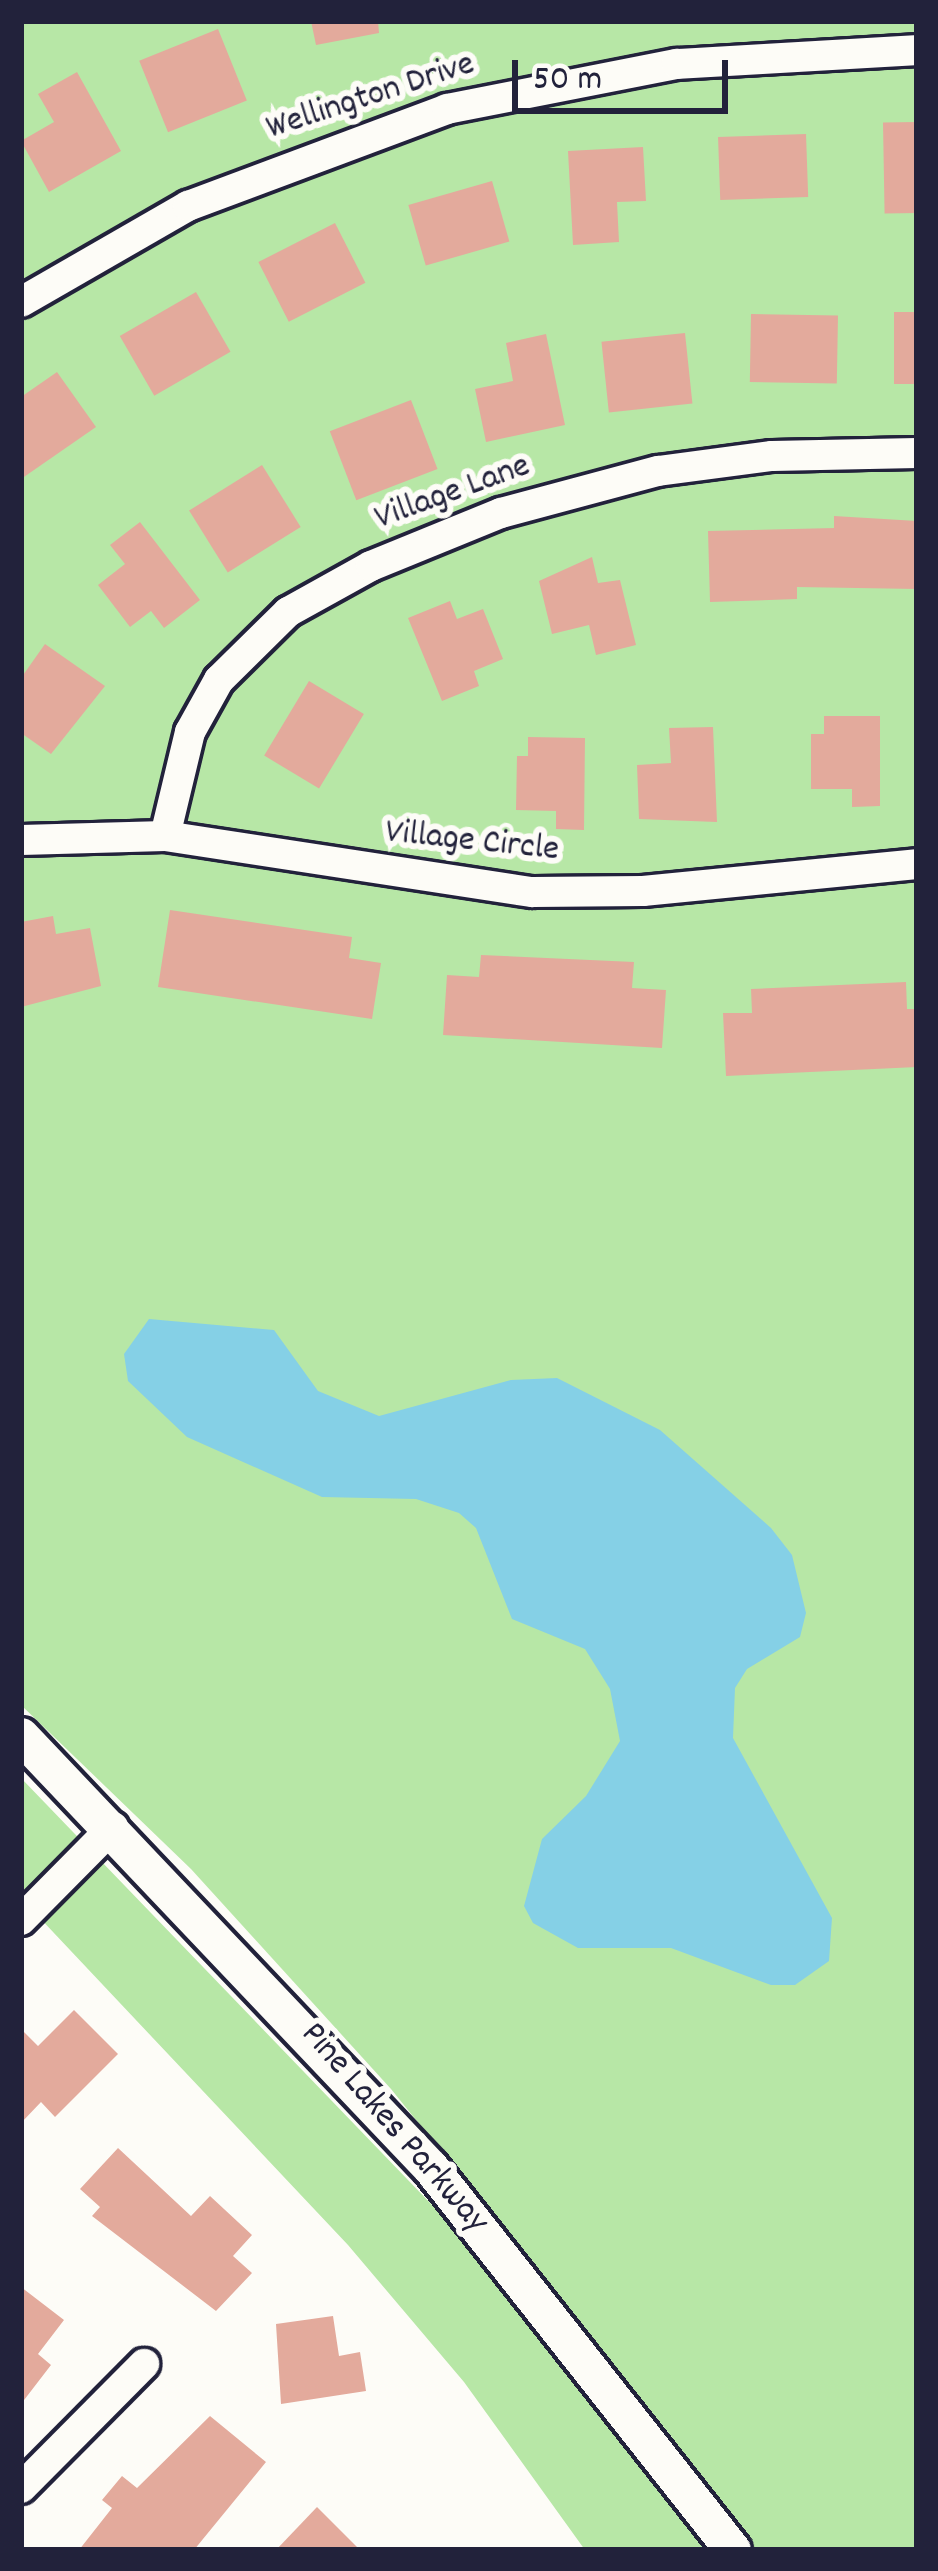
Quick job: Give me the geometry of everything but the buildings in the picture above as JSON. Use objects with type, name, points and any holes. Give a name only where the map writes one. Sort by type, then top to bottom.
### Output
[{"type":"street","name":"Wellington Drive","points":[[21,302],[188,206],[326,147],[448,109],[677,64],[917,50]]},
{"type":"street","name":"Village Lane","points":[[165,836],[207,698],[269,626],[328,588],[501,513],[658,471],[772,456],[917,453]]},
{"type":"street","name":"Village Circle","points":[[21,840],[165,836],[533,892],[681,888],[917,864]]},
{"type":"street","name":"Pine Lakes Parkway","points":[[21,1736],[113,1827],[445,2184],[733,2550]]},
{"type":"street","points":[[21,1919],[113,1827]]},
{"type":"street","points":[[21,2488],[144,2364]]},
{"type":"green space","points":[[21,21],[917,21],[917,2550],[752,2550],[671,2436],[391,2089],[191,1869],[21,1705]]},
{"type":"green space","points":[[21,1778],[434,2207],[708,2550],[585,2550],[464,2382],[348,2245],[21,1898]]},
{"type":"water","points":[[149,1319],[274,1330],[318,1391],[379,1416],[511,1380],[557,1378],[660,1430],[771,1528],[792,1555],[806,1613],[800,1637],[747,1669],[735,1688],[733,1738],[832,1918],[829,1961],[795,1985],[771,1985],[671,1948],[578,1948],[533,1923],[524,1906],[542,1839],[586,1796],[620,1741],[610,1689],[585,1649],[512,1619],[476,1528],[459,1513],[416,1499],[322,1497],[187,1437],[128,1381],[124,1354]]}]
